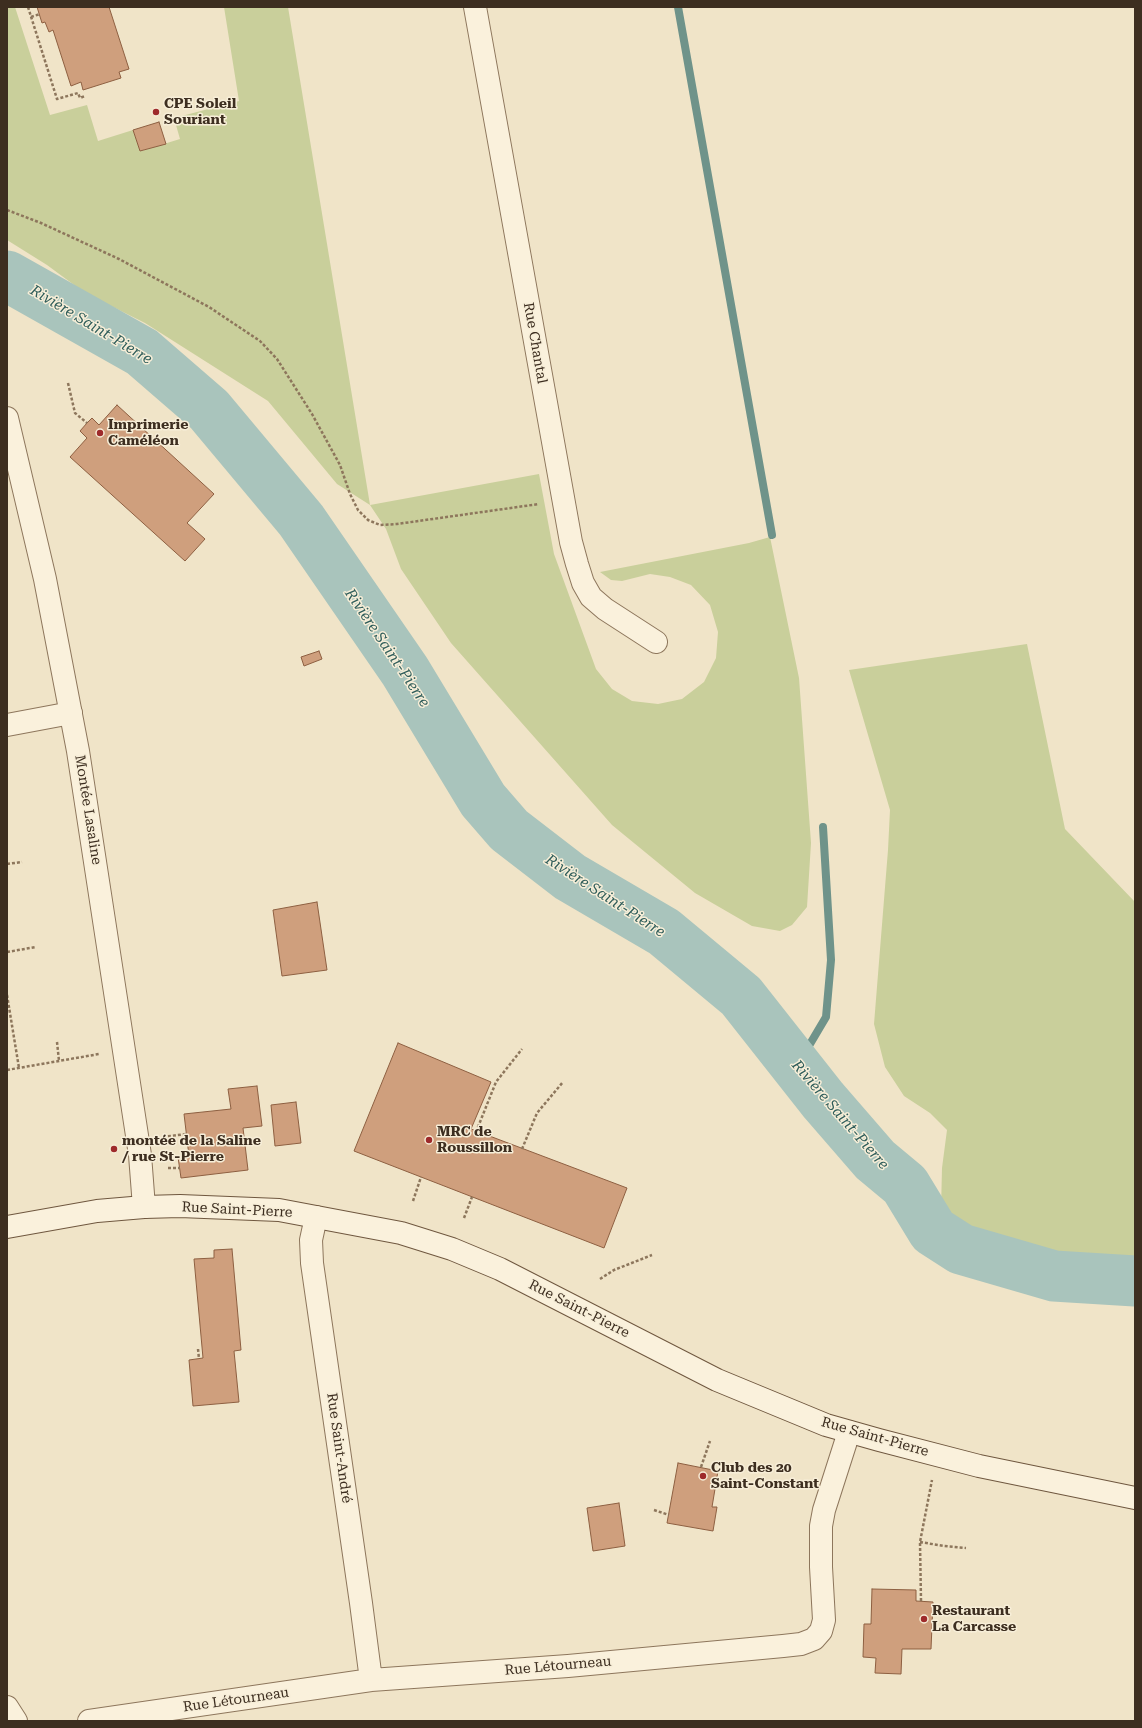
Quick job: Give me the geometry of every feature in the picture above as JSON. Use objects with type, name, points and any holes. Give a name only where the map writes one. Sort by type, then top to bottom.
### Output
[{"type":"street","name":"Rue Chantal","points":[[475,7],[563,501],[577,564],[583,582],[591,597],[605,609],[656,642]]},
{"type":"street","name":"Montée Lasaline","points":[[7,418],[45,579],[71,713],[94,851],[140,1155],[144,1207]]},
{"type":"street","points":[[7,725],[71,713]]},
{"type":"street","name":"Rue Saint-Pierre","points":[[7,1227],[80,1214],[144,1207],[253,1208],[279,1210],[316,1216],[401,1233],[452,1249],[478,1260],[602,1320],[717,1380],[826,1425],[979,1466],[1135,1498]]},
{"type":"street","name":"Rue Saint-André","points":[[316,1216],[311,1240],[312,1263],[361,1603],[370,1680]]},
{"type":"street","name":"Rue Létourneau","points":[[89,1721],[370,1680],[568,1666],[801,1644],[814,1639],[822,1631],[824,1620],[821,1567],[821,1526],[824,1510],[850,1432]]},
{"type":"street","points":[[7,1707],[16,1721]]},
{"type":"path","points":[[28,7],[56,99],[78,93],[80,98],[85,96]]},
{"type":"path","points":[[31,17],[40,14]]},
{"type":"path","points":[[7,210],[41,223],[119,259],[209,307],[260,341],[277,359],[312,414],[340,465],[350,494],[358,510],[368,520],[380,525],[397,524],[563,501]]},
{"type":"path","points":[[68,383],[75,413],[87,423]]},
{"type":"path","points":[[7,864],[22,862]]},
{"type":"path","points":[[7,952],[36,948]]},
{"type":"path","points":[[7,995],[19,1068]]},
{"type":"path","points":[[57,1042],[60,1061]]},
{"type":"path","points":[[476,1132],[496,1082],[522,1049]]},
{"type":"path","points":[[7,1070],[99,1054]]},
{"type":"path","points":[[522,1148],[537,1113],[563,1082]]},
{"type":"path","points":[[163,1137],[186,1134]]},
{"type":"path","points":[[168,1168],[180,1168]]},
{"type":"path","points":[[413,1202],[421,1177]]},
{"type":"path","points":[[464,1218],[472,1197]]},
{"type":"path","points":[[600,1280],[614,1270],[652,1255]]},
{"type":"path","points":[[198,1349],[199,1359]]},
{"type":"path","points":[[701,1467],[710,1441]]},
{"type":"path","points":[[921,1602],[920,1542],[933,1476]]},
{"type":"path","points":[[654,1510],[669,1514]]},
{"type":"path","points":[[920,1542],[966,1548]]},
{"type":"green space","name":"CPE Soleil Souriant","points":[[7,7],[15,7],[50,115],[87,105],[98,141],[133,130],[141,151],[180,139],[174,118],[239,101],[224,7],[288,7],[370,505],[337,484],[268,401],[145,323],[85,293],[47,265],[7,240]]},
{"type":"green space","points":[[539,474],[554,554],[596,669],[612,689],[632,701],[658,704],[682,699],[704,682],[716,658],[718,632],[710,605],[691,585],[670,577],[650,574],[622,581],[611,580],[600,572],[749,543],[770,537],[799,678],[811,843],[807,907],[792,925],[780,931],[752,926],[695,893],[612,825],[451,643],[401,569],[386,529],[370,505]]},
{"type":"green space","points":[[1027,644],[1065,829],[1135,902],[1135,1260],[1103,1259],[1024,1247],[976,1233],[941,1210],[942,1168],[947,1130],[930,1113],[904,1096],[885,1067],[874,1024],[890,810],[849,670]]},
{"type":"building","points":[[37,7],[109,7],[129,69],[119,72],[121,78],[83,90],[81,82],[71,86],[53,30],[49,32],[45,22],[42,23]]},
{"type":"building","points":[[159,122],[166,144],[140,151],[133,130]]},
{"type":"building","points":[[117,405],[214,494],[187,523],[205,539],[185,561],[70,457],[87,438],[80,431],[87,423],[92,418],[99,425]]},
{"type":"building","points":[[319,651],[322,659],[304,666],[301,657]]},
{"type":"building","points":[[317,902],[327,970],[282,976],[273,910]]},
{"type":"building","name":"MRC de Roussillon","points":[[398,1043],[491,1082],[471,1129],[627,1188],[604,1248],[354,1151]]},
{"type":"building","points":[[257,1086],[262,1126],[243,1128],[248,1170],[181,1178],[178,1157],[189,1156],[184,1114],[231,1109],[228,1089]]},
{"type":"building","points":[[296,1102],[301,1143],[275,1146],[271,1105]]},
{"type":"building","points":[[232,1249],[241,1350],[234,1351],[239,1402],[193,1406],[189,1360],[203,1358],[194,1259],[214,1258],[214,1250]]},
{"type":"building","points":[[678,1463],[718,1471],[712,1507],[717,1507],[713,1531],[667,1523]]},
{"type":"building","points":[[619,1503],[625,1546],[593,1551],[587,1508]]},
{"type":"building","points":[[872,1589],[916,1590],[916,1601],[933,1602],[931,1649],[902,1649],[901,1674],[875,1673],[876,1658],[863,1657],[864,1624],[871,1624]]},
{"type":"waterway","points":[[678,7],[772,535]]},
{"type":"waterway","name":"Rivière Saint-Pierre","points":[[7,276],[142,352],[209,410],[301,520],[405,671],[483,800],[509,830],[570,877],[664,932],[741,996],[823,1100],[875,1160],[905,1185],[933,1231],[961,1249],[1054,1276],[1135,1281]]},
{"type":"waterway","points":[[797,1066],[826,1017],[831,960],[823,827]]},
{"type":"place","name":"CPE Soleil Souriant","points":[[156,112]]},
{"type":"place","name":"Imprimerie Caméléon","points":[[100,433]]},
{"type":"place","name":"MRC de Roussillon","points":[[429,1140]]},
{"type":"place","name":"montée de la Saline / rue St-Pierre","points":[[114,1149]]},
{"type":"place","name":"Club des 20 Saint-Constant","points":[[703,1476]]},
{"type":"place","name":"Restaurant La Carcasse","points":[[924,1619]]}]
